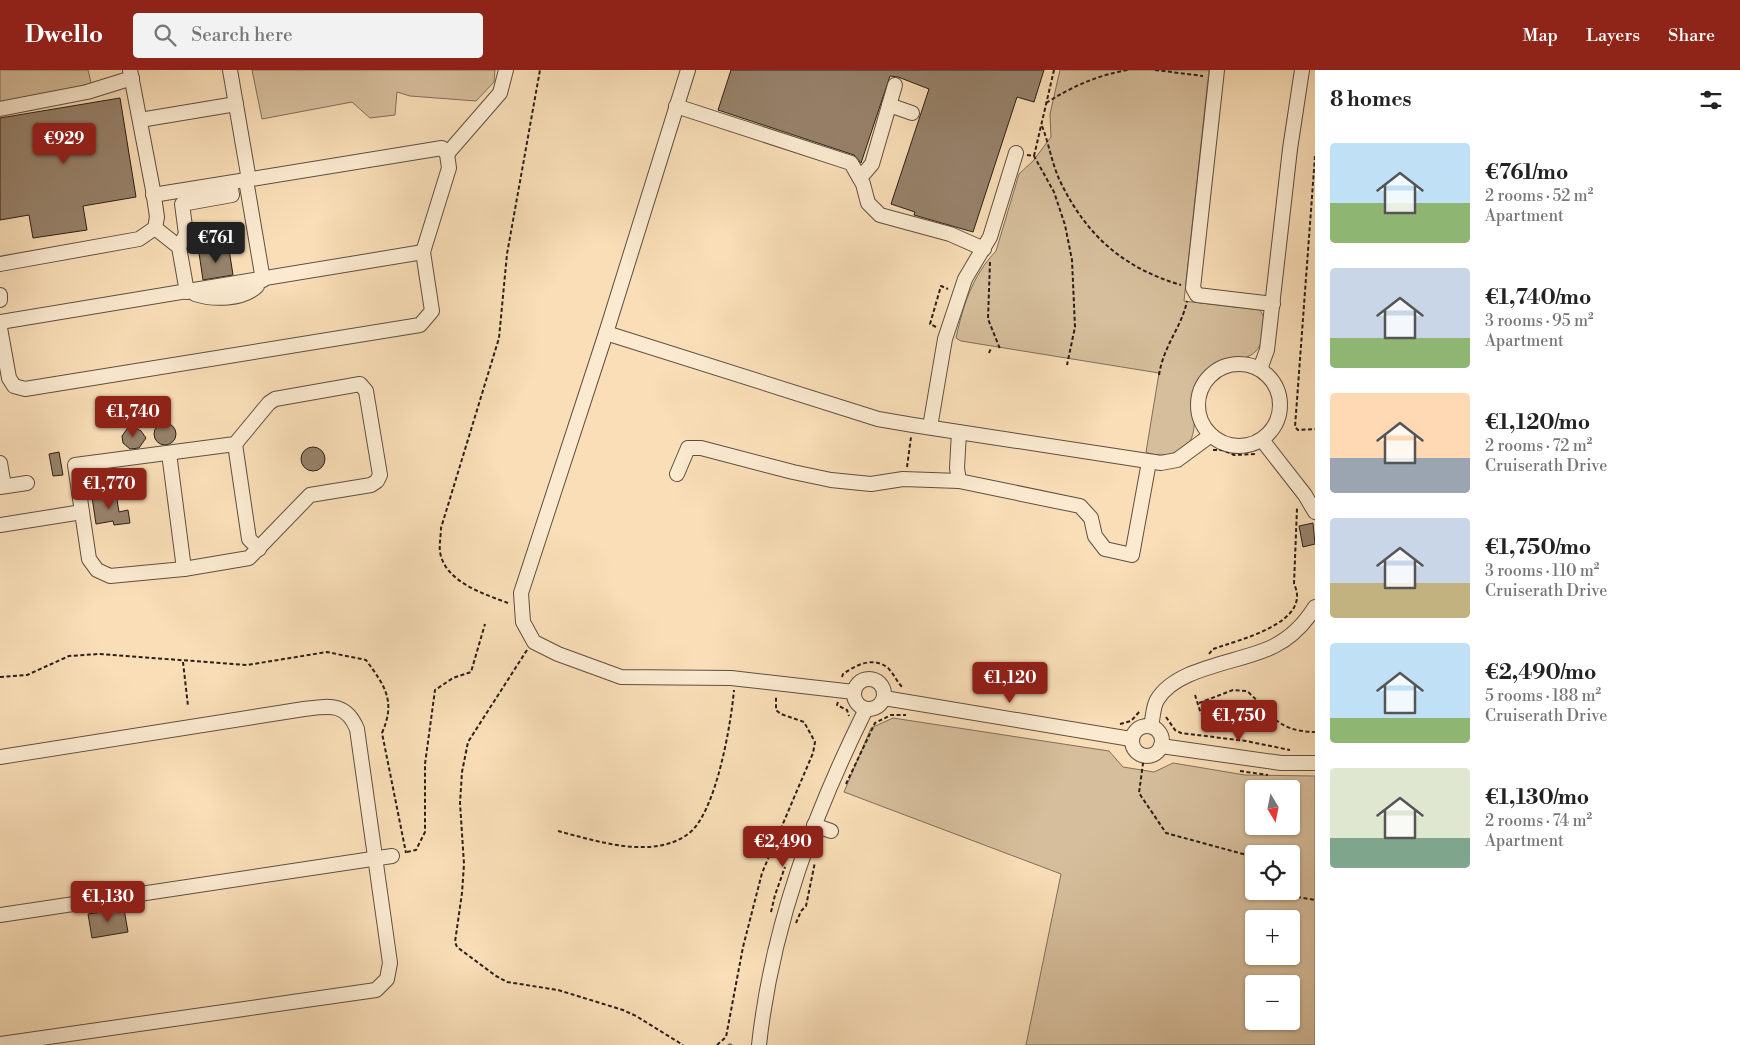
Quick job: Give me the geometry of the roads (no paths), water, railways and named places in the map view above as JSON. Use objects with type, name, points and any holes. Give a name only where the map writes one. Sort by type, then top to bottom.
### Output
[{"type":"street","points":[[230,70],[263,280]]},
{"type":"street","points":[[447,154],[500,93],[506,70]]},
{"type":"street","points":[[688,70],[606,333],[521,593],[524,622],[533,639],[558,654],[622,676],[736,678],[854,692]]},
{"type":"street","points":[[1260,369],[1267,350],[1290,149],[1302,70]]},
{"type":"street","points":[[0,109],[87,92],[131,74],[154,195],[155,228]]},
{"type":"street","points":[[1216,74],[1193,288],[1197,295],[1273,304]]},
{"type":"street","points":[[860,178],[872,164],[895,85]]},
{"type":"street","points":[[140,120],[236,104]]},
{"type":"street","points":[[889,105],[912,112]]},
{"type":"street","points":[[676,106],[851,163],[860,178],[868,203],[880,214],[950,234],[987,252]]},
{"type":"street","points":[[0,328],[9,378],[14,386],[25,390],[420,325],[432,310],[423,252],[449,168],[447,154],[442,148],[154,195]]},
{"type":"street","points":[[930,427],[943,346],[965,279],[987,252],[1016,153]]},
{"type":"street","points":[[178,247],[186,234],[182,204],[232,195],[230,183]]},
{"type":"street","points":[[155,228],[178,247],[187,292]]},
{"type":"street","points":[[0,264],[139,239],[155,228]]},
{"type":"street","points":[[0,322],[235,285],[423,252]]},
{"type":"street","points":[[187,292],[217,298],[252,291],[263,280]]},
{"type":"street","points":[[0,295],[0,300]]},
{"type":"street","points":[[606,333],[878,419],[1149,462],[1177,460],[1211,435]]},
{"type":"street","points":[[1242,364],[1260,369],[1271,378],[1278,390],[1281,404],[1279,418],[1272,430],[1262,440],[1252,445],[1229,445],[1211,435],[1202,422],[1198,410],[1199,397],[1203,385],[1212,374],[1222,367],[1242,364]]},
{"type":"street","points":[[360,384],[366,391],[380,475],[378,481],[371,485],[310,494],[249,558],[184,569],[110,576],[97,570],[89,559],[75,465],[169,453],[235,444],[269,403],[275,399],[360,384]]},
{"type":"street","points":[[959,432],[957,468],[959,481]]},
{"type":"street","points":[[1262,440],[1315,512]]},
{"type":"street","points":[[235,444],[249,539],[259,549]]},
{"type":"street","points":[[677,474],[688,448],[701,448],[831,480],[871,484],[905,479],[959,481],[1080,506],[1091,518],[1095,536],[1105,549],[1132,555],[1149,462]]},
{"type":"street","points":[[169,453],[184,569]]},
{"type":"street","points":[[0,463],[2,487],[27,483]]},
{"type":"street","points":[[0,525],[82,512]]},
{"type":"street","points":[[1151,726],[1157,700],[1171,685],[1184,677],[1274,646],[1292,634],[1307,619],[1315,607]]},
{"type":"street","points":[[872,678],[881,684],[884,698],[875,708],[866,709],[855,700],[854,692],[858,683],[872,678]]},
{"type":"street","points":[[884,698],[1131,739]]},
{"type":"street","points":[[0,756],[312,708],[327,706],[342,709],[352,717],[357,729],[390,963],[387,979],[376,990],[0,1044]]},
{"type":"street","points":[[758,1045],[772,959],[796,874],[839,764],[866,709]]},
{"type":"street","points":[[1140,726],[1151,726],[1161,736],[1161,746],[1152,755],[1144,756],[1133,748],[1131,739],[1140,726]]},
{"type":"street","points":[[1161,746],[1281,763],[1315,763]]},
{"type":"street","points":[[814,825],[831,831]]},
{"type":"street","points":[[0,915],[399,854]]}]
